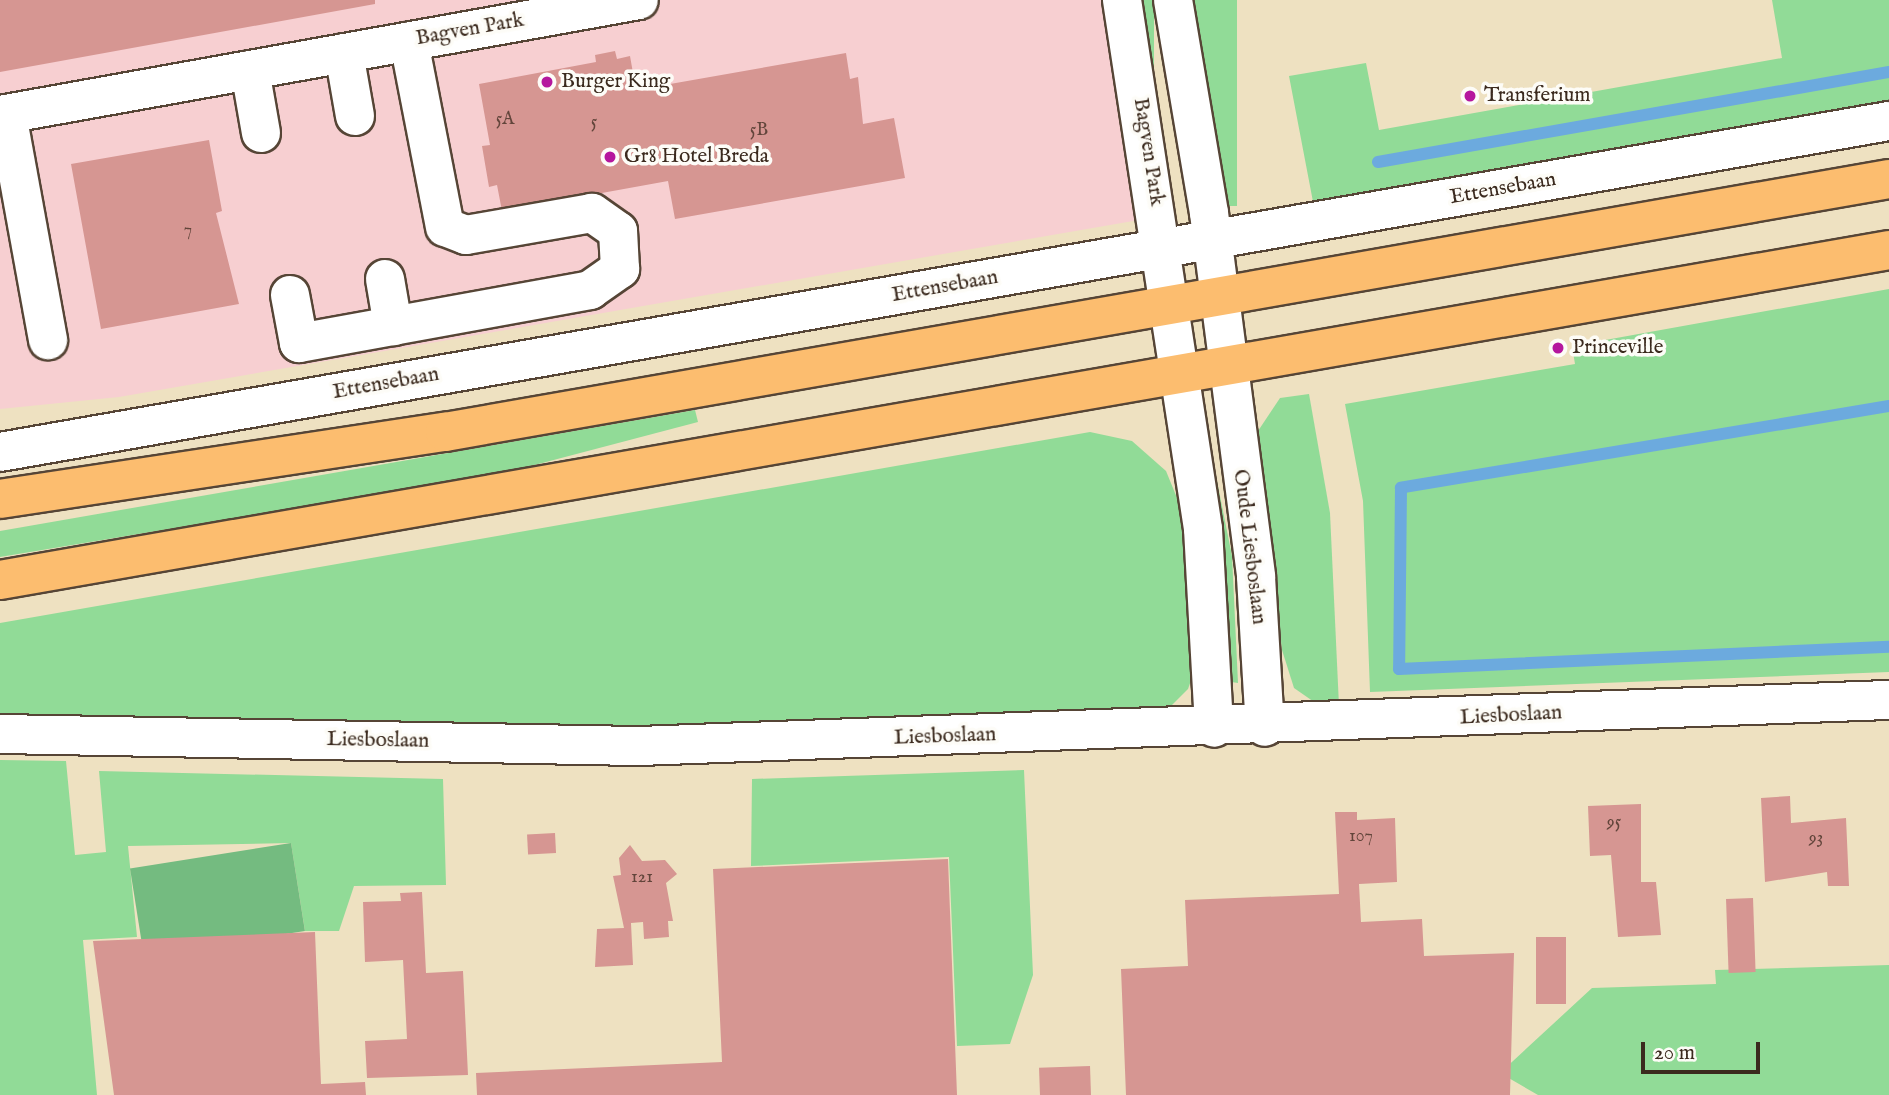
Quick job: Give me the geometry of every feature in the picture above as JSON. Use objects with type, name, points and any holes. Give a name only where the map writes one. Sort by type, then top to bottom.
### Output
[{"type":"main road","points":[[0,499],[444,432],[1889,179]]},
{"type":"main road","points":[[0,580],[1175,377],[1889,250]]},
{"type":"street","name":"Bagven Park","points":[[48,340],[4,114],[639,0]]},
{"type":"street","name":"Bagven Park","points":[[1122,0],[1162,250],[1167,305]]},
{"type":"street","points":[[1173,0],[1212,240],[1218,295]]},
{"type":"street","points":[[290,295],[299,343],[597,287],[616,275],[623,246],[613,224],[592,213],[450,233],[409,41]]},
{"type":"street","points":[[344,53],[355,116]]},
{"type":"street","points":[[250,70],[261,133]]},
{"type":"street","name":"Ettensebaan","points":[[0,452],[1889,121]]},
{"type":"street","points":[[385,279],[403,324]]},
{"type":"street","name":"Oude Liesboslaan","points":[[1218,295],[1256,577],[1265,727]]},
{"type":"street","name":"Oude Liesboslaan","points":[[1167,305],[1175,377],[1209,581],[1214,728]]},
{"type":"street","name":"Liesboslaan","points":[[0,734],[639,746],[1265,727],[1889,700]]},
{"type":"shaded area","points":[[0,0],[1105,0],[1139,220],[119,397],[0,409]]},
{"type":"green space","points":[[1141,0],[1154,0],[1154,213],[1141,213]]},
{"type":"green space","points":[[1194,0],[1237,0],[1237,206],[1194,206]]},
{"type":"green space","points":[[1772,0],[1889,0],[1889,110],[1314,207],[1289,76],[1366,63],[1379,130],[1782,58]]},
{"type":"green space","points":[[1889,289],[1889,672],[1370,692],[1363,501],[1345,404],[1575,364],[1572,346]]},
{"type":"green space","points":[[1309,394],[1330,513],[1339,706],[1317,704],[1294,688],[1282,650],[1256,434],[1280,398]]},
{"type":"green space","points":[[695,410],[698,422],[500,474],[0,557],[0,531]]},
{"type":"green space","points":[[1090,432],[1132,441],[1166,471],[1184,515],[1197,663],[1188,689],[1170,707],[1146,713],[687,730],[0,717],[0,623]]},
{"type":"green space","points":[[1211,451],[1232,556],[1238,683],[1225,681],[1202,454]]},
{"type":"green space","points":[[0,760],[66,761],[75,855],[106,852],[99,771],[443,779],[446,885],[354,886],[339,931],[305,931],[291,843],[128,846],[137,937],[83,940],[97,1095],[0,1095]]},
{"type":"green space","points":[[1024,770],[1033,975],[1010,1044],[957,1046],[949,857],[751,866],[752,779]]},
{"type":"green space","points":[[291,843],[305,931],[144,956],[130,868]]},
{"type":"green space","points":[[1889,965],[1889,1095],[1538,1095],[1500,1073],[1592,988],[1716,984],[1715,970]]},
{"type":"building","points":[[0,0],[375,0],[375,4],[0,72]]},
{"type":"building","points":[[615,51],[617,59],[630,56],[636,90],[846,53],[850,79],[858,77],[863,124],[894,118],[905,178],[675,219],[668,181],[502,211],[497,185],[489,187],[482,146],[490,145],[479,84],[596,62],[595,55]]},
{"type":"building","points":[[209,140],[222,211],[216,213],[239,304],[101,329],[71,164]]},
{"type":"building","points":[[1790,796],[1791,823],[1846,818],[1849,886],[1828,886],[1827,872],[1765,882],[1761,798]]},
{"type":"building","points":[[1641,804],[1641,882],[1656,882],[1661,935],[1618,937],[1611,855],[1590,856],[1588,806]]},
{"type":"building","points":[[1335,812],[1357,812],[1357,820],[1395,818],[1397,882],[1359,884],[1361,922],[1422,919],[1424,956],[1514,953],[1510,1095],[1126,1095],[1121,969],[1188,966],[1185,900],[1339,894]]},
{"type":"building","points":[[555,833],[556,853],[528,854],[527,834]]},
{"type":"building","points":[[630,845],[642,861],[665,860],[677,874],[666,883],[673,921],[668,921],[669,937],[644,939],[643,922],[631,923],[633,965],[595,967],[597,929],[624,928],[613,876],[621,875],[619,858]]},
{"type":"building","points":[[948,859],[957,1095],[477,1095],[476,1073],[722,1062],[713,869]]},
{"type":"building","points":[[422,892],[426,973],[463,971],[468,1075],[367,1078],[365,1041],[407,1039],[403,960],[365,962],[363,902],[401,901],[400,893]]},
{"type":"building","points":[[1753,898],[1756,972],[1729,973],[1726,899]]},
{"type":"building","points":[[315,932],[321,1084],[365,1082],[366,1095],[114,1095],[93,941]]},
{"type":"building","points":[[1536,937],[1566,937],[1566,1004],[1536,1004]]},
{"type":"building","points":[[1090,1066],[1091,1095],[1040,1095],[1039,1068]]},
{"type":"waterway","points":[[1378,162],[1889,72]]},
{"type":"waterway","points":[[1889,406],[1401,488],[1399,669],[1889,647]]},
{"type":"place","name":"Burger King","points":[[547,82]]},
{"type":"place","name":"Transferium","points":[[1470,96]]},
{"type":"place","name":"Gr8 Hotel Breda","points":[[610,157]]},
{"type":"place","name":"Princeville","points":[[1558,348]]}]
